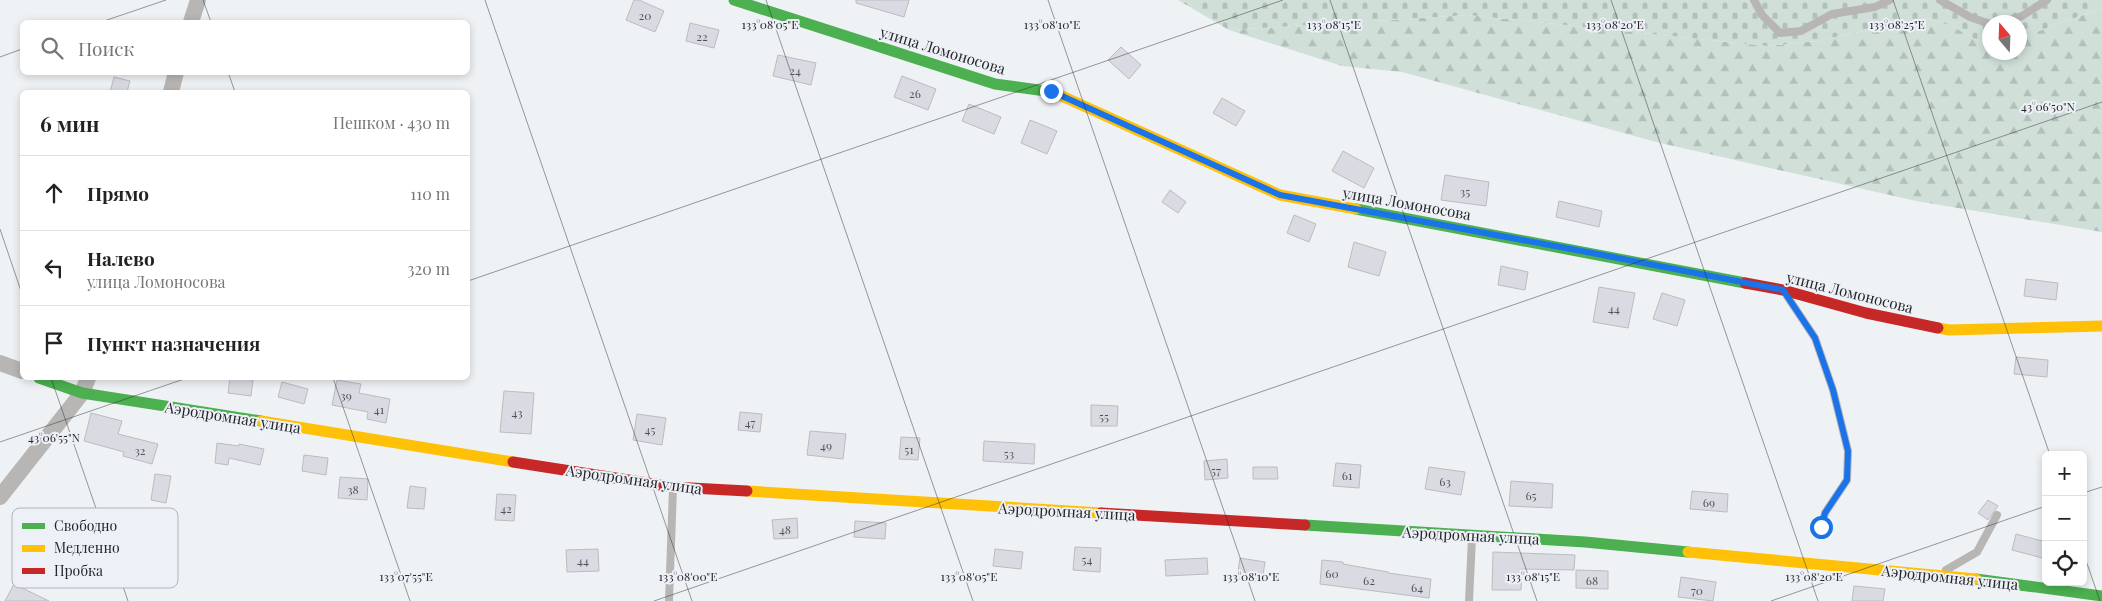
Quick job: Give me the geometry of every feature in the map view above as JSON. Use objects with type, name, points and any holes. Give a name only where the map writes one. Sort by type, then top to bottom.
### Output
[{"type":"street","points":[[192,20],[198,0]]},
{"type":"street","name":"улица Ломоносова","points":[[734,0],[995,84],[1051,91],[1280,195],[1783,290],[1866,313],[1949,330],[2102,326]]},
{"type":"street","points":[[172,90],[175,75]]},
{"type":"street","points":[[0,363],[20,370]]},
{"type":"street","name":"Аэродромная улица","points":[[53,380],[673,488],[1584,542],[1938,575],[2102,596]]},
{"type":"street","points":[[0,497],[85,385]]},
{"type":"lane","points":[[1754,0],[1762,15],[1780,33],[1801,30],[1832,14],[1875,7],[1890,0]]},
{"type":"lane","points":[[1940,0],[1970,17],[1982,21]]},
{"type":"lane","points":[[2024,15],[2047,0]]},
{"type":"lane","points":[[1783,290],[1815,338],[1833,390],[1848,451],[1847,480],[1825,513],[1821,527]]},
{"type":"lane","points":[[669,601],[673,488]]},
{"type":"lane","points":[[1938,575],[1977,552],[1997,515]]},
{"type":"lane","points":[[1469,601],[1472,536]]},
{"type":"green space","points":[[1178,0],[2102,0],[2102,8],[2027,35],[2027,15],[1982,15],[1982,43],[1952,26],[1926,18],[1816,41],[1767,46],[1468,15],[1229,30]]},
{"type":"green space","points":[[2102,8],[2102,232],[1916,201],[1656,142],[1402,72],[1342,66],[1229,30],[1468,15],[1767,46],[1816,41],[1926,18],[1952,26],[1982,43],[1982,60],[2027,60],[2027,35]]},
{"type":"building","points":[[634,0],[639,0],[664,11],[655,32],[626,20]]},
{"type":"building","points":[[856,0],[909,0],[904,17],[856,3]]},
{"type":"building","points":[[690,23],[719,30],[714,48],[686,41]]},
{"type":"building","points":[[1121,47],[1141,65],[1129,79],[1108,60]]},
{"type":"building","points":[[778,55],[816,63],[811,85],[773,76]]},
{"type":"building","points":[[902,76],[936,89],[928,110],[894,97]]},
{"type":"building","points":[[114,77],[130,81],[128,90],[111,90]]},
{"type":"building","points":[[1222,98],[1245,111],[1236,126],[1213,113]]},
{"type":"building","points":[[969,104],[1001,117],[994,134],[962,121]]},
{"type":"building","points":[[1030,120],[1057,131],[1047,154],[1021,143]]},
{"type":"building","points":[[1343,151],[1374,168],[1364,188],[1332,171]]},
{"type":"building","points":[[1445,175],[1489,182],[1486,206],[1441,200]]},
{"type":"building","points":[[1170,190],[1186,202],[1178,213],[1162,202]]},
{"type":"building","points":[[1559,201],[1602,211],[1599,227],[1556,217]]},
{"type":"building","points":[[1294,215],[1316,224],[1309,242],[1287,233]]},
{"type":"building","points":[[1354,242],[1386,252],[1379,276],[1348,267]]},
{"type":"building","points":[[1501,266],[1528,272],[1525,290],[1498,285]]},
{"type":"building","points":[[2026,279],[2058,283],[2056,300],[2024,296]]},
{"type":"building","points":[[1599,287],[1635,293],[1628,328],[1593,322]]},
{"type":"building","points":[[1662,293],[1685,300],[1677,326],[1653,319]]},
{"type":"building","points":[[2016,357],[2048,360],[2047,377],[2014,374]]},
{"type":"building","points":[[230,380],[253,380],[251,396],[228,393]]},
{"type":"building","points":[[337,380],[361,384],[359,393],[390,399],[386,423],[367,419],[368,412],[332,405]]},
{"type":"building","points":[[282,382],[308,389],[304,404],[278,397]]},
{"type":"building","points":[[504,391],[534,393],[531,434],[500,432]]},
{"type":"building","points":[[1091,405],[1118,406],[1117,426],[1091,426]]},
{"type":"building","points":[[740,412],[762,414],[760,432],[738,430]]},
{"type":"building","points":[[91,413],[122,421],[118,434],[158,444],[152,464],[123,456],[124,452],[84,441]]},
{"type":"building","points":[[637,414],[666,418],[662,445],[633,440]]},
{"type":"building","points":[[810,431],[846,434],[843,459],[807,455]]},
{"type":"building","points":[[901,437],[920,438],[918,460],[899,459]]},
{"type":"building","points":[[984,441],[1035,444],[1034,464],[983,461]]},
{"type":"building","points":[[217,443],[239,446],[239,444],[264,449],[260,465],[229,458],[228,465],[215,463]]},
{"type":"building","points":[[304,455],[328,458],[326,475],[302,471]]},
{"type":"building","points":[[1227,459],[1228,478],[1205,480],[1204,461]]},
{"type":"building","points":[[1336,463],[1361,465],[1359,488],[1333,486]]},
{"type":"building","points":[[1253,467],[1277,467],[1278,479],[1253,479]]},
{"type":"building","points":[[1429,467],[1465,472],[1461,495],[1425,489]]},
{"type":"building","points":[[155,474],[171,476],[166,503],[151,500]]},
{"type":"building","points":[[340,477],[368,479],[367,500],[338,498]]},
{"type":"building","points":[[1511,481],[1553,484],[1552,508],[1509,506]]},
{"type":"building","points":[[410,486],[426,488],[424,509],[407,508]]},
{"type":"building","points":[[1692,491],[1728,494],[1727,512],[1690,509]]},
{"type":"building","points":[[497,494],[516,495],[514,521],[495,520]]},
{"type":"building","points":[[1988,500],[1998,506],[1988,520],[1978,513]]},
{"type":"building","points":[[797,518],[798,538],[774,539],[772,520]]},
{"type":"building","points":[[855,521],[886,523],[885,539],[854,537]]},
{"type":"building","points":[[2016,534],[2042,541],[2042,558],[2012,550]]},
{"type":"building","points":[[1075,547],[1101,548],[1100,572],[1073,570]]},
{"type":"building","points":[[598,549],[599,571],[567,572],[566,550]]},
{"type":"building","points":[[995,549],[1023,552],[1021,569],[993,566]]},
{"type":"building","points":[[1493,552],[1575,555],[1574,570],[1522,569],[1521,590],[1492,590]]},
{"type":"building","points":[[1207,558],[1208,574],[1166,576],[1165,560]]},
{"type":"building","points":[[1240,558],[1265,562],[1262,582],[1237,579]]},
{"type":"building","points":[[1322,560],[1343,562],[1343,564],[1388,573],[1431,579],[1429,598],[1320,584]]},
{"type":"building","points":[[1576,570],[1608,571],[1608,589],[1576,588]]},
{"type":"building","points":[[1681,577],[1716,582],[1713,601],[1678,597]]},
{"type":"building","points":[[1854,586],[1885,589],[1883,601],[1852,601]]},
{"type":"building","points":[[12,588],[22,588],[49,601],[5,601]]},
{"type":"traffic: fast","points":[[734,0],[995,84],[1053,92]]},
{"type":"traffic: fast","points":[[1356,209],[1745,283]]},
{"type":"traffic: fast","points":[[45,380],[82,393],[261,421]]},
{"type":"traffic: fast","points":[[1305,525],[1585,542],[1688,552]]},
{"type":"traffic: fast","points":[[1976,579],[2102,596]]},
{"type":"traffic: slow","points":[[1053,92],[1280,195],[1356,209]]},
{"type":"traffic: slow","points":[[1938,328],[1949,330],[2102,326]]},
{"type":"traffic: slow","points":[[261,421],[513,462]]},
{"type":"traffic: slow","points":[[747,491],[1101,513]]},
{"type":"traffic: slow","points":[[1688,552],[1976,579]]},
{"type":"traffic: jam","points":[[1745,283],[1783,290],[1866,313],[1938,328]]},
{"type":"traffic: jam","points":[[513,462],[673,487],[747,491]]},
{"type":"traffic: jam","points":[[1101,513],[1305,525]]},
{"type":"route","points":[[1051,91],[1280,195],[1783,290],[1815,338],[1833,390],[1848,451],[1847,480],[1825,513],[1821,527]]}]
